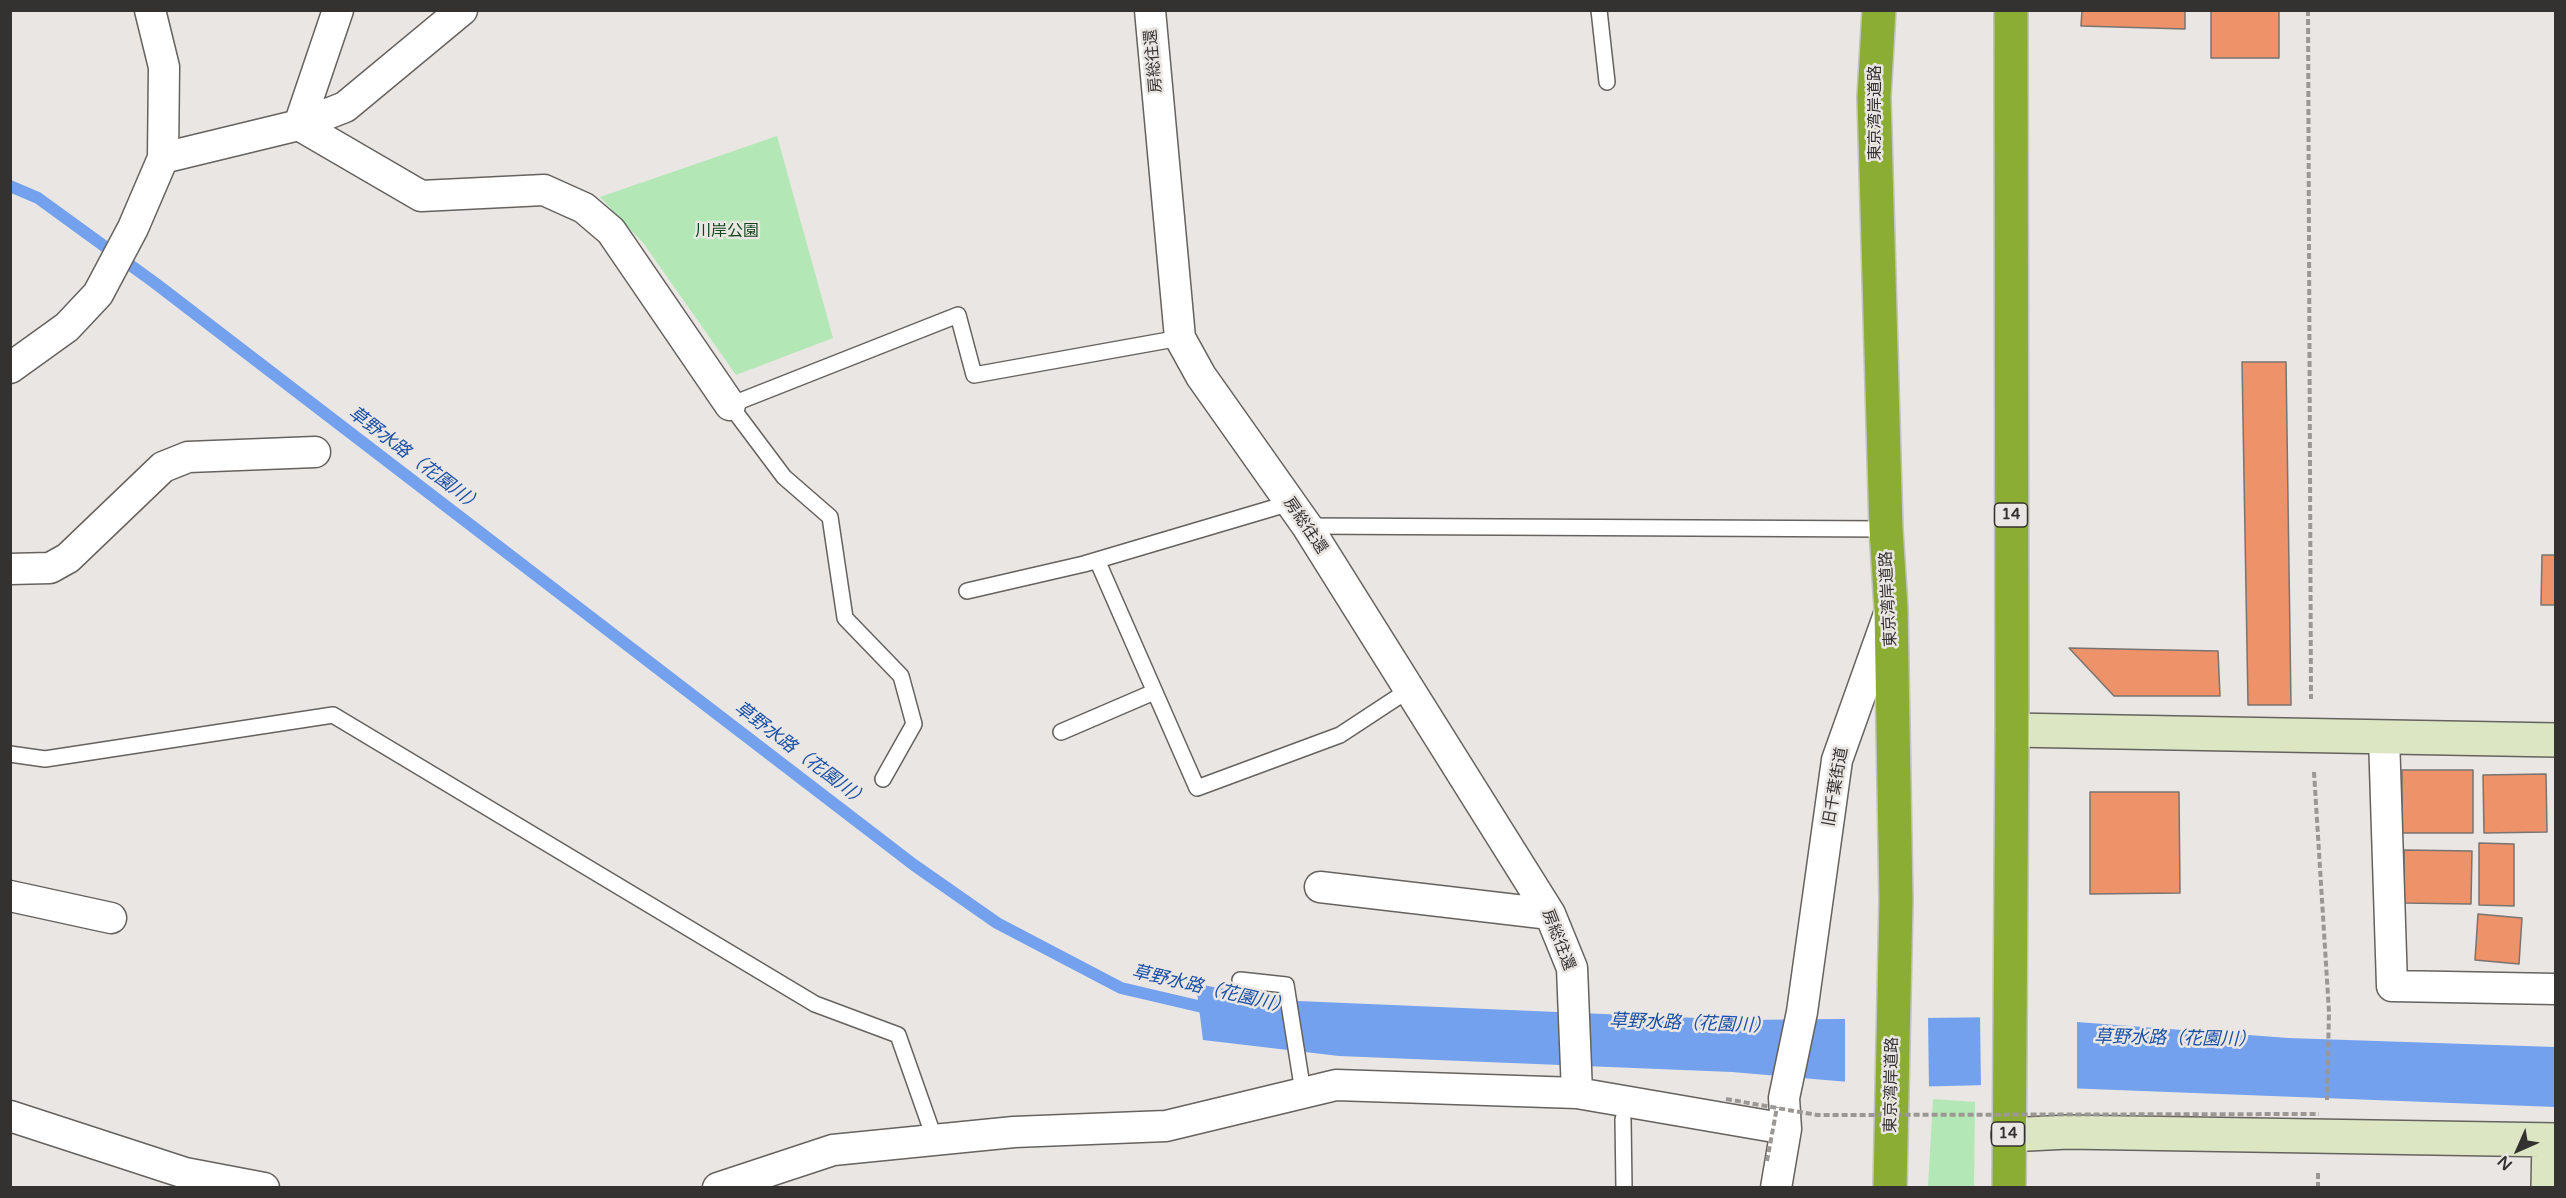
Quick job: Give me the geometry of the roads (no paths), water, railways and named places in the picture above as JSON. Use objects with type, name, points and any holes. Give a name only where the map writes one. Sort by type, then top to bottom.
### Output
[{"type":"highway","name":"東京湾岸道路","points":[[1879,10],[1874,97],[1886,530],[1891,608],[1896,901],[1890,1188]]},
{"type":"highway","name":"14","points":[[2009,1188],[2012,730],[2011,10]]},
{"type":"street","points":[[10,368],[67,327],[98,294],[133,228],[163,158],[164,67],[150,10]]},
{"type":"street","points":[[299,125],[338,10]]},
{"type":"street","points":[[163,158],[299,125],[345,107],[462,10]]},
{"type":"street","name":"房総往還","points":[[1150,10],[1180,338],[1201,376],[1298,515],[1410,689],[1550,914],[1572,968],[1576,1083]]},
{"type":"street","points":[[299,125],[422,196],[544,190],[584,208],[612,231],[730,405]]},
{"type":"street","points":[[10,568],[50,568],[68,558],[163,467],[188,457],[315,452]]},
{"type":"street","name":"旧千葉街道","points":[[1771,1174],[1813,938],[1837,760],[1891,608]]},
{"type":"street","points":[[2012,730],[2556,740]]},
{"type":"street","points":[[2384,737],[2392,986],[2556,989]]},
{"type":"street","points":[[1320,887],[1550,914]]},
{"type":"street","points":[[10,896],[111,918]]},
{"type":"street","points":[[718,1188],[833,1150],[1014,1132],[1166,1126],[1336,1085],[1576,1083],[1783,1111]]},
{"type":"street","points":[[10,1116],[183,1180],[264,1188]]},
{"type":"street","points":[[2008,1135],[2068,1132],[2552,1140],[2548,1188]]},
{"type":"lane","points":[[1599,10],[1607,82]]},
{"type":"lane","points":[[883,779],[914,724],[901,676],[845,618],[830,517],[783,477],[730,405],[958,315],[974,375],[1180,338]]},
{"type":"lane","points":[[967,591],[1298,515],[1886,530]]},
{"type":"lane","points":[[1097,560],[1197,788],[1340,735],[1410,689]]},
{"type":"lane","points":[[1061,732],[1154,692]]},
{"type":"lane","points":[[10,754],[45,759],[333,715],[815,1004],[898,1035],[935,1140]]},
{"type":"lane","points":[[1240,980],[1286,985],[1302,1092]]},
{"type":"lane","points":[[1623,1119],[1624,1188]]},
{"type":"water","points":[[1196,984],[1298,1001],[1745,1020],[2011,1017],[2288,1038],[2555,1047],[2555,1107],[1988,1085],[1907,1087],[1732,1072],[1339,1056],[1203,1040]]},
{"type":"waterway","name":"草野水路（花園川）","points":[[10,186],[38,198],[155,283],[914,865],[997,923],[1121,988],[1215,1010]]},
{"type":"park label","name":"川岸公園","points":[[727,232]]}]
